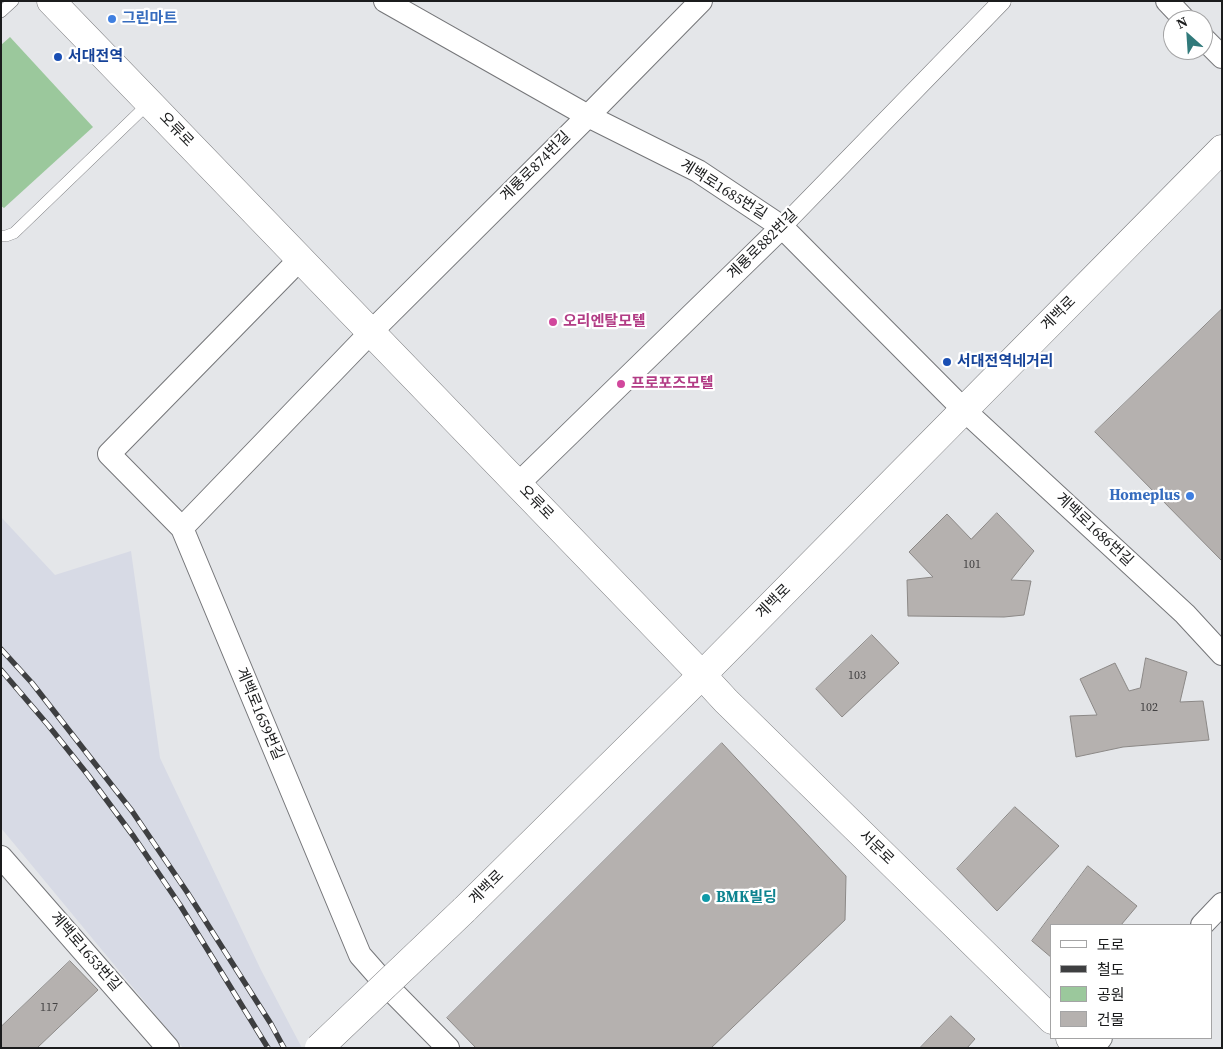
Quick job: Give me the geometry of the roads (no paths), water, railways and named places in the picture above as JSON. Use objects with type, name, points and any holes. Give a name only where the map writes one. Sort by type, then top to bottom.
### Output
[{"type":"main road","name":"오류로","points":[[51,1],[702,675]]},
{"type":"main road","name":"계백로","points":[[319,1048],[464,910],[702,675],[1222,149]]},
{"type":"main road","name":"서문로","points":[[702,675],[740,715],[1050,1018]]},
{"type":"main road","points":[[1071,1039],[1080,1048]]},
{"type":"street","name":"계백로1685번길","points":[[385,1],[588,116],[698,170],[782,227],[964,410]]},
{"type":"street","name":"계룡로874번길","points":[[371,332],[588,116],[700,1]]},
{"type":"street","name":"계룡로882번길","points":[[518,484],[782,227],[1002,1]]},
{"type":"street","points":[[1213,48],[1222,57]]},
{"type":"street","name":"계백로1659번길","points":[[300,259],[109,454],[182,528],[360,955],[389,988],[448,1048]]},
{"type":"street","points":[[182,528],[371,332]]},
{"type":"street","name":"계백로1686번길","points":[[964,410],[1185,614],[1222,654]]},
{"type":"street","name":"계백로1653번길","points":[[1,857],[168,1048]]},
{"type":"street","points":[[1203,924],[1222,904]]},
{"type":"lane","points":[[1,12],[13,1]]},
{"type":"lane","points":[[1,236],[14,233],[150,103]]},
{"type":"railway","points":[[1,649],[32,683],[132,811],[187,892],[271,1024],[284,1048]]},
{"type":"railway","points":[[1,670],[88,775],[134,837],[180,905],[268,1048]]},
{"type":"place","name":"그린마트","points":[[112,19]]},
{"type":"place","name":"서대전역","points":[[58,57]]},
{"type":"place","name":"오리엔탈모텔","points":[[553,322]]},
{"type":"place","name":"서대전역네거리","points":[[947,362]]},
{"type":"place","name":"프로포즈모텔","points":[[621,384]]},
{"type":"place","name":"Homeplus","points":[[1190,496]]},
{"type":"place","name":"BMK빌딩","points":[[706,898]]}]
